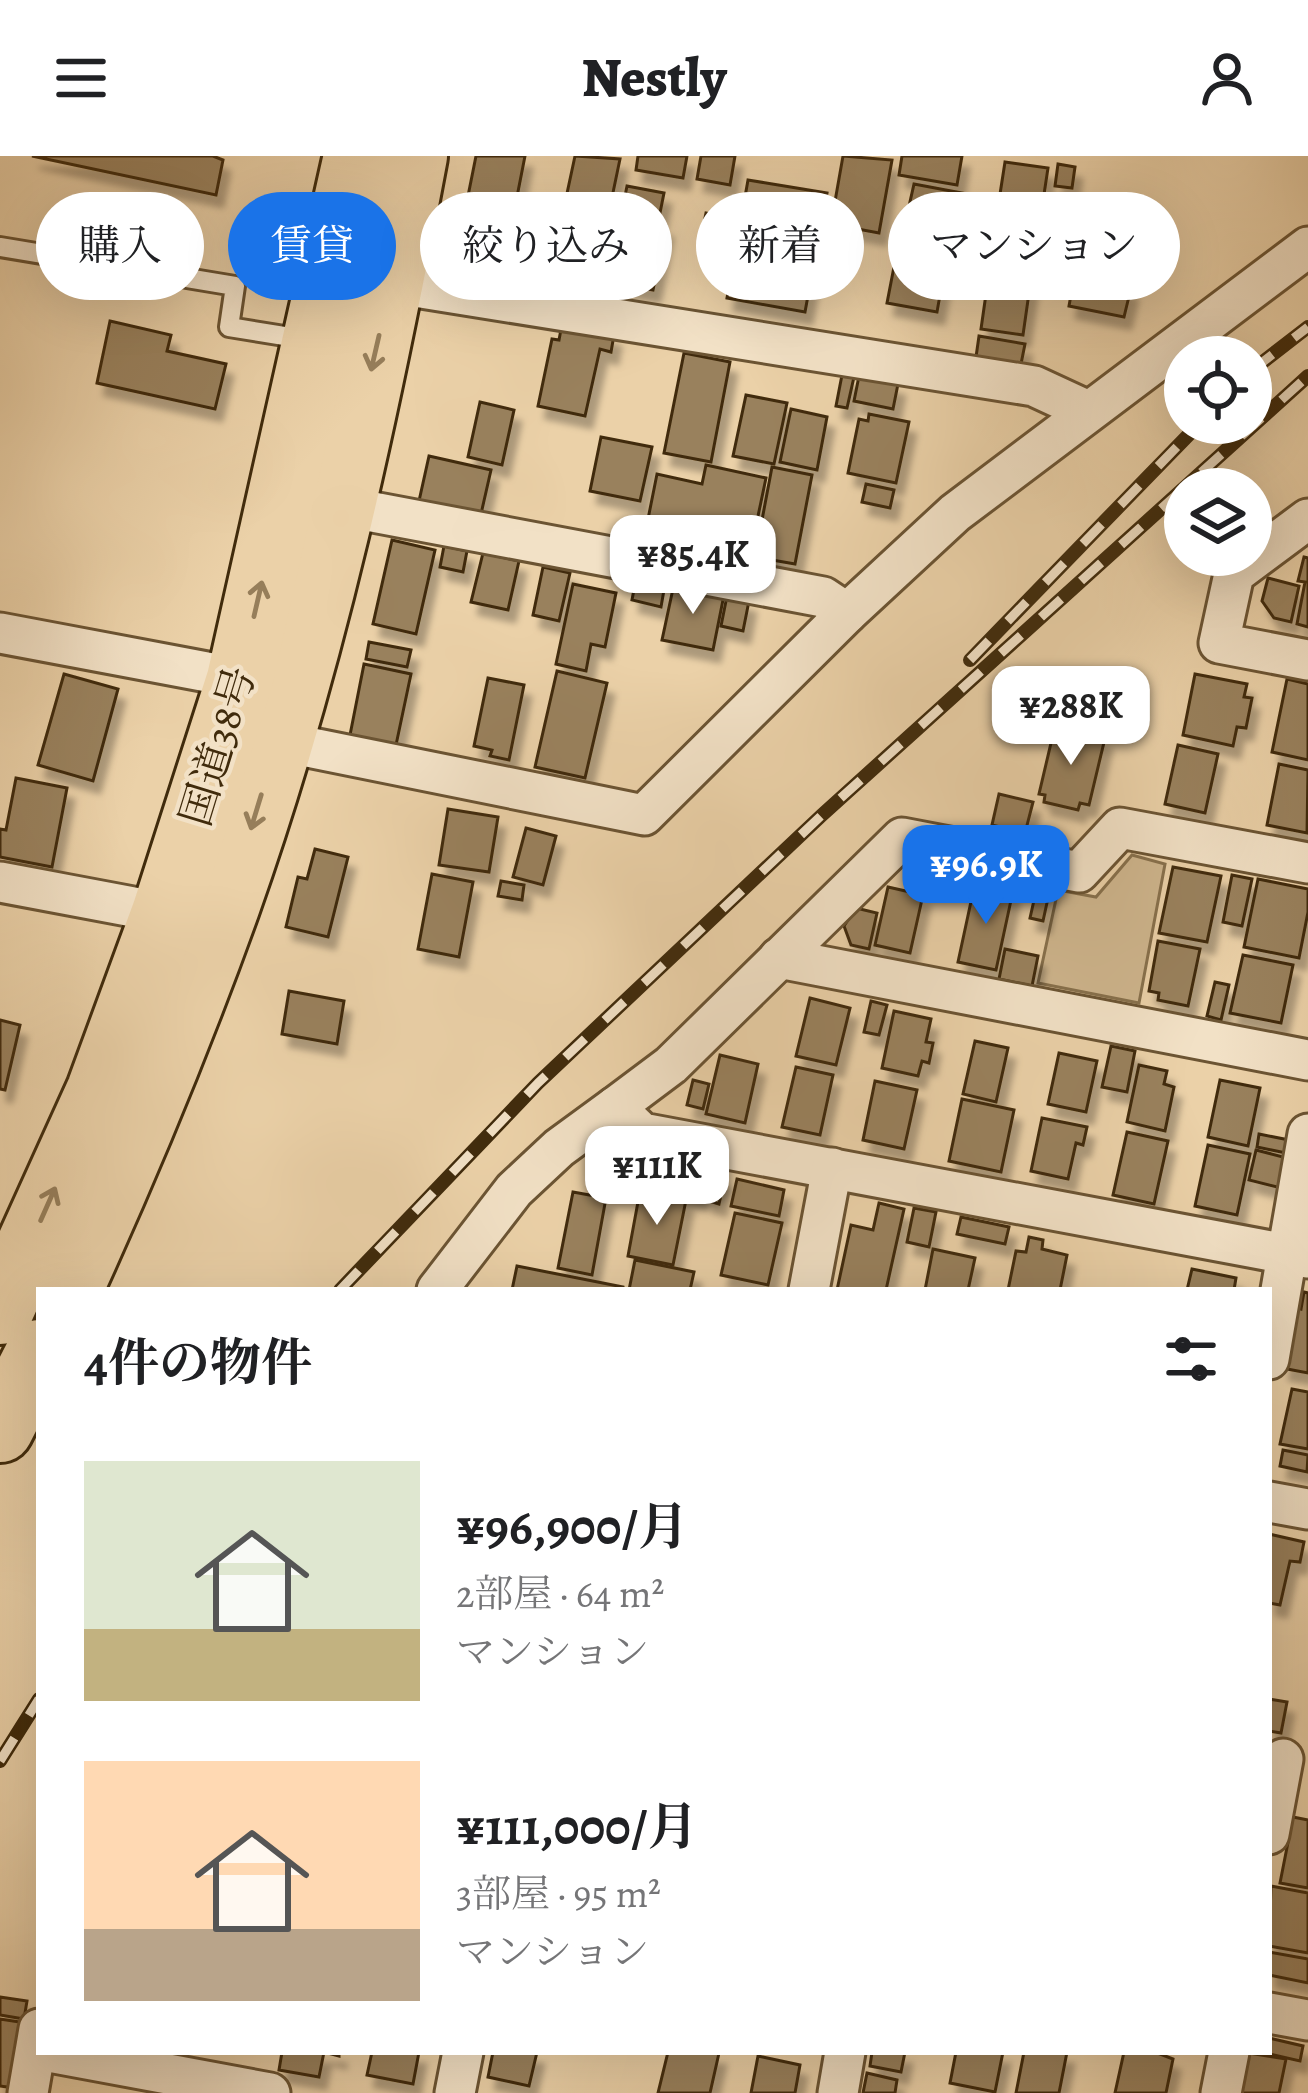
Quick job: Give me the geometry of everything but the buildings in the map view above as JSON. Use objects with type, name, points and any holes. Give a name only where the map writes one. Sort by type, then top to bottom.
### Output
[{"type":"highway","name":"国道38号","points":[[70,1287],[150,1111],[229,900],[271,703],[318,341],[357,156]]},
{"type":"highway","name":"国道38号","points":[[396,252],[414,156]]},
{"type":"highway","name":"国道38号","points":[[0,1311],[100,1090],[166,913],[271,703],[340,506],[386,300]]},
{"type":"highway","points":[[0,1429],[36,1360]]},
{"type":"street","points":[[0,632],[271,703],[644,815],[955,513],[1308,247]]},
{"type":"street","points":[[396,285],[1034,386],[1088,411]]},
{"type":"street","points":[[340,506],[823,597],[847,613]]},
{"type":"street","points":[[1308,519],[1234,574],[1219,643],[1308,660]]},
{"type":"street","points":[[439,1287],[514,1190],[559,1148],[671,1065],[902,838],[1079,872],[1120,828],[1308,863]]},
{"type":"street","points":[[0,882],[166,913]]},
{"type":"street","points":[[778,958],[1308,1060]]},
{"type":"street","points":[[615,1106],[642,1133],[1298,1256]]},
{"type":"street","points":[[1272,1348],[1298,1256],[1308,1134]]},
{"type":"street","points":[[810,1287],[832,1168]]},
{"type":"street","points":[[1272,1503],[1308,1509]]},
{"type":"street","points":[[1272,1822],[1287,1760]]},
{"type":"street","points":[[1272,2014],[1308,2020]]},
{"type":"street","points":[[28,2093],[38,2055]]},
{"type":"street","points":[[89,2055],[270,2093]]},
{"type":"street","points":[[455,2093],[462,2055]]},
{"type":"street","points":[[838,2093],[844,2055]]},
{"type":"street","points":[[1221,2093],[1228,2055]]},
{"type":"lane","points":[[0,247],[235,286],[229,327],[318,341]]},
{"type":"shaded area","points":[[1132,855],[1165,864],[1139,1003],[1038,983],[1058,890],[1096,897]]},
{"type":"railway","points":[[1272,355],[1308,327]]},
{"type":"railway","points":[[343,1287],[538,1083],[822,815],[1308,376]]},
{"type":"railway","points":[[970,660],[1180,444]]},
{"type":"railway","points":[[0,1761],[36,1704]]}]
